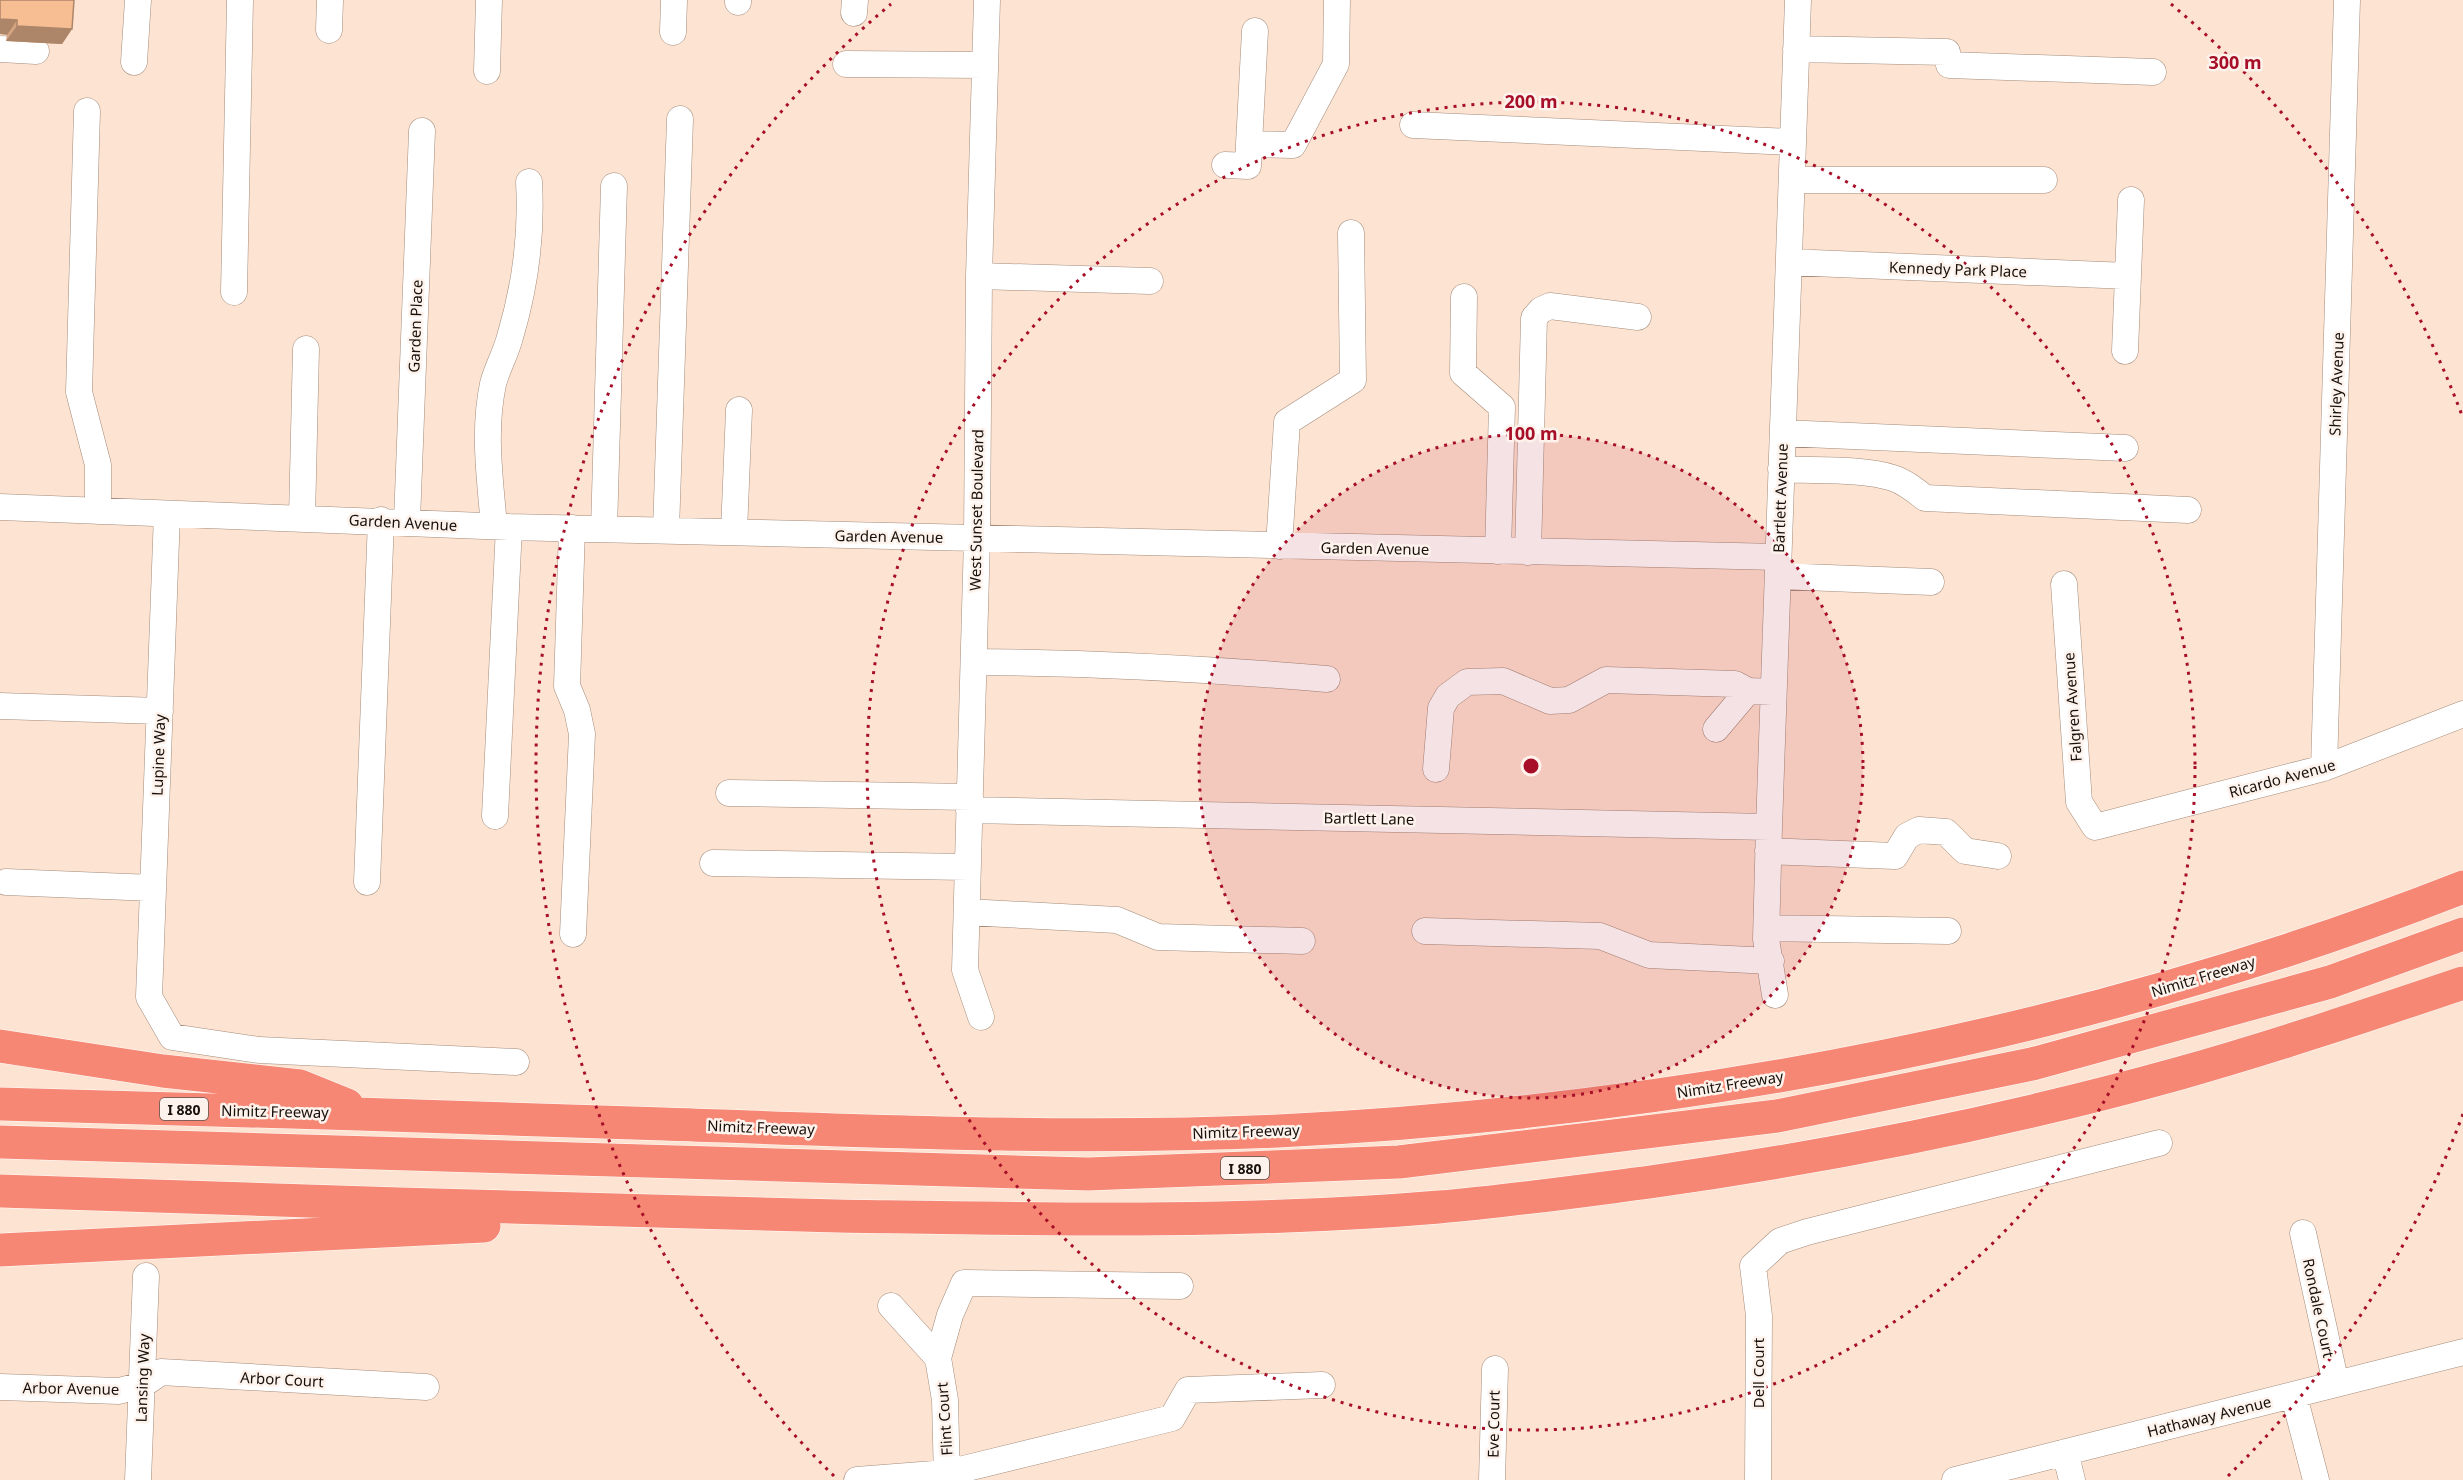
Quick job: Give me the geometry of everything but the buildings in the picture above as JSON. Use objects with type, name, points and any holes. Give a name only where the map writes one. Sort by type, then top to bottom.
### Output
[{"type":"highway","name":"Nimitz Freeway","points":[[0,1104],[982,1135],[1139,1135],[1278,1131],[1441,1120],[1730,1085],[1872,1059],[2017,1027],[2159,990],[2297,948],[2463,887]]},
{"type":"highway","name":"I 880","points":[[0,1142],[1088,1174],[1399,1162],[1777,1116],[2032,1064],[2330,982],[2463,934]]},
{"type":"highway","points":[[0,1191],[724,1214],[1140,1220],[1283,1218],[1443,1207],[1736,1170],[1858,1148],[2031,1111],[2176,1074],[2312,1034],[2463,983]]},
{"type":"highway","points":[[0,1046],[164,1071],[300,1086],[368,1114]]},
{"type":"highway","points":[[0,1250],[724,1214]]},
{"type":"street","points":[[134,62],[138,0]]},
{"type":"street","points":[[234,292],[240,0]]},
{"type":"street","points":[[329,30],[330,0]]},
{"type":"street","points":[[487,71],[489,0]]},
{"type":"street","points":[[672,32],[674,0]]},
{"type":"street","name":"West Sunset Boulevard","points":[[981,1017],[965,970],[977,538],[979,276],[987,0]]},
{"type":"street","points":[[1249,144],[1293,145],[1336,64],[1337,0]]},
{"type":"street","name":"Bartlett Avenue","points":[[1775,994],[1767,928],[1769,839],[1798,0]]},
{"type":"street","name":"Shirley Avenue","points":[[2324,768],[2347,0]]},
{"type":"street","points":[[1225,165],[1248,166],[1255,31]]},
{"type":"street","points":[[0,49],[36,51]]},
{"type":"street","points":[[1796,49],[1947,52],[1950,65],[2153,72]]},
{"type":"street","points":[[846,64],[985,65]]},
{"type":"street","points":[[87,111],[79,392],[98,465],[98,511]]},
{"type":"street","points":[[666,530],[680,118]]},
{"type":"street","points":[[1413,125],[1793,142]]},
{"type":"street","name":"Garden Place","points":[[407,522],[422,132]]},
{"type":"street","points":[[1792,180],[2044,180]]},
{"type":"street","points":[[495,816],[501,526],[487,433],[494,383],[511,336],[527,257],[531,220],[529,182]]},
{"type":"street","points":[[604,529],[614,186]]},
{"type":"street","points":[[2125,351],[2131,200]]},
{"type":"street","points":[[1279,546],[1287,422],[1353,380],[1351,233]]},
{"type":"street","name":"Kennedy Park Place","points":[[1789,262],[2128,276]]},
{"type":"street","points":[[979,276],[1150,281]]},
{"type":"street","points":[[1464,297],[1462,373],[1502,407],[1498,551]]},
{"type":"street","points":[[1528,552],[1534,318],[1541,310],[1550,306],[1638,317]]},
{"type":"street","points":[[302,518],[306,349]]},
{"type":"street","points":[[734,532],[739,410]]},
{"type":"street","points":[[1783,433],[2125,447]]},
{"type":"street","points":[[1781,469],[1872,474],[1893,478],[1907,484],[1925,498],[2188,510]]},
{"type":"street","name":"Garden Avenue","points":[[0,507],[501,526],[1528,552],[1778,567],[1931,582]]},
{"type":"street","name":"Lupine Way","points":[[167,514],[149,997],[172,1036],[259,1050],[516,1062]]},
{"type":"street","points":[[367,882],[381,520]]},
{"type":"street","points":[[572,528],[567,686],[577,710],[582,734],[573,934]]},
{"type":"street","name":"Falgren Avenue","points":[[2064,584],[2079,802],[2095,826]]},
{"type":"street","points":[[974,662],[1190,668],[1327,679]]},
{"type":"street","points":[[1436,770],[1441,708],[1448,696],[1467,682],[1503,681],[1550,701],[1569,700],[1606,680],[1735,684],[1748,691],[1773,692]]},
{"type":"street","points":[[1716,729],[1748,691]]},
{"type":"street","points":[[0,706],[160,711]]},
{"type":"street","name":"Ricardo Avenue","points":[[2095,826],[2324,768],[2463,714]]},
{"type":"street","name":"Bartlett Lane","points":[[729,793],[1769,839],[1895,856],[1907,836],[1918,830],[1946,832],[1965,851],[1998,856]]},
{"type":"street","points":[[713,863],[968,867]]},
{"type":"street","points":[[6,882],[153,888]]},
{"type":"street","points":[[967,912],[1117,920],[1158,937],[1302,941]]},
{"type":"street","points":[[1767,928],[1948,931]]},
{"type":"street","points":[[1425,931],[1600,936],[1649,955],[1771,961]]},
{"type":"street","name":"Dell Court","points":[[1758,1480],[1759,1316],[1753,1266],[1780,1241],[1807,1232],[2160,1143]]},
{"type":"street","name":"Rondale Court","points":[[2303,1233],[2336,1384]]},
{"type":"street","name":"Lansing Way","points":[[138,1480],[146,1276]]},
{"type":"street","points":[[938,1358],[950,1316],[964,1283],[1180,1286]]},
{"type":"street","points":[[891,1306],[938,1358]]},
{"type":"street","name":"Hathaway Avenue","points":[[1955,1480],[2463,1352]]},
{"type":"street","name":"Flint Court","points":[[938,1358],[945,1400],[947,1477]]},
{"type":"street","name":"Eve Court","points":[[1492,1480],[1495,1369]]},
{"type":"street","name":"Arbor Court","points":[[142,1384],[161,1372],[426,1387]]},
{"type":"street","name":"Arbor Avenue","points":[[0,1387],[119,1391],[142,1384]]},
{"type":"street","points":[[857,1480],[947,1477],[1172,1418],[1188,1390],[1322,1385]]},
{"type":"street","points":[[2294,1396],[2316,1480]]},
{"type":"street","points":[[2065,1452],[2072,1480]]}]
